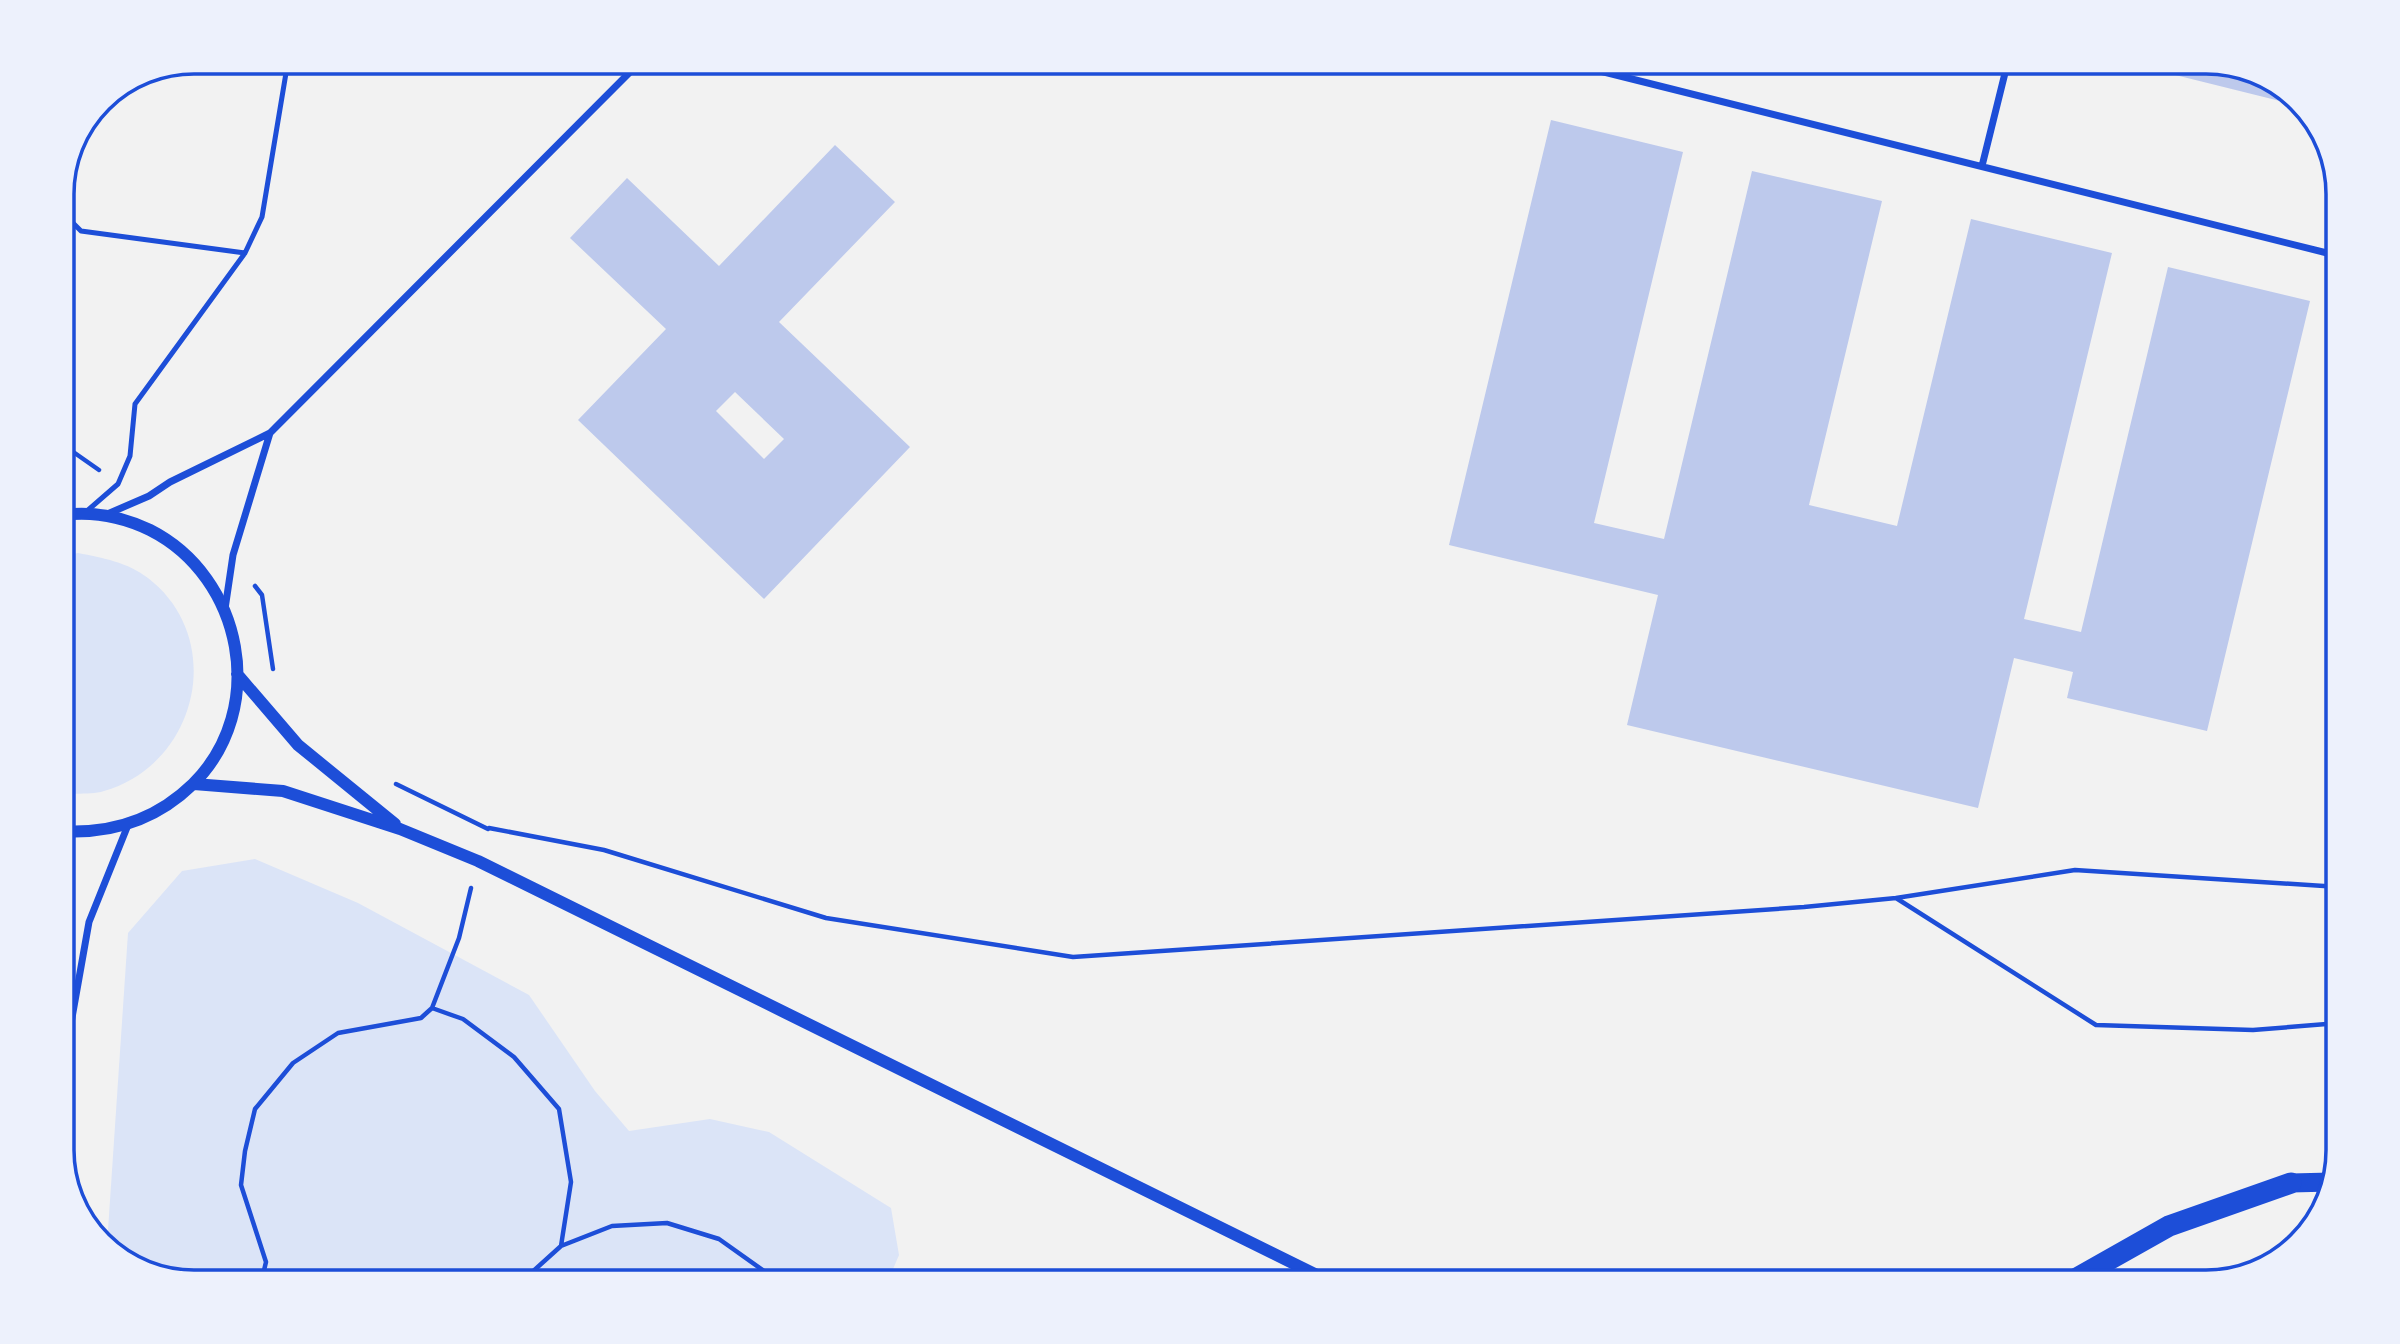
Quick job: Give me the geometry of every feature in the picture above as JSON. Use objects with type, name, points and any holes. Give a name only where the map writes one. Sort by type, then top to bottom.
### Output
[{"type":"highway","points":[[2091,1270],[2169,1226],[2291,1182],[2322,1182]]},
{"type":"street","points":[[104,515],[149,496],[170,482],[270,433],[628,74]]},
{"type":"street","points":[[1612,74],[2326,253]]},
{"type":"street","points":[[1982,166],[2005,74]]},
{"type":"street","points":[[225,609],[233,555],[270,433]]},
{"type":"street","points":[[74,514],[104,515],[135,523],[164,538],[189,556],[210,581],[225,609],[235,641],[237,674],[234,704],[226,733],[212,760],[194,784],[163,808],[128,825],[88,833],[74,832]]},
{"type":"street","points":[[237,674],[299,745],[400,829]]},
{"type":"street","points":[[194,784],[283,791],[400,829],[478,861],[1304,1270]]},
{"type":"street","points":[[74,1006],[89,922],[128,825]]},
{"type":"lane","points":[[85,513],[118,484],[130,456],[135,404],[245,253],[262,217],[286,74]]},
{"type":"lane","points":[[74,224],[81,231],[245,253]]},
{"type":"path","points":[[74,453],[118,484]]},
{"type":"path","points":[[233,555],[262,595],[274,671]]},
{"type":"path","points":[[394,784],[489,828],[604,849],[826,918],[1073,957],[1804,907],[1896,898],[2076,870],[2326,886]]},
{"type":"path","points":[[264,1270],[266,1262],[241,1185],[245,1151],[255,1110],[293,1063],[338,1033],[421,1018],[432,1008],[459,938],[489,828]]},
{"type":"path","points":[[1896,898],[2096,1025],[2253,1030],[2326,1024]]},
{"type":"path","points":[[432,1008],[463,1020],[514,1056],[559,1109],[571,1182],[561,1246]]},
{"type":"path","points":[[534,1270],[561,1246],[612,1226],[667,1223],[719,1238],[763,1270]]},
{"type":"shaded area","points":[[74,554],[123,564],[148,578],[173,604],[188,633],[194,665],[191,697],[180,728],[162,755],[136,777],[104,791],[74,794]]},
{"type":"shaded area","points":[[255,859],[358,903],[529,995],[595,1091],[629,1131],[710,1119],[769,1132],[891,1208],[899,1255],[893,1270],[193,1270],[162,1266],[133,1254],[108,1234],[128,933],[182,871]]},
{"type":"building","points":[[2171,74],[2207,74],[2238,78],[2267,90],[2284,102]]},
{"type":"building","points":[[1551,120],[1683,152],[1594,523],[1664,539],[1752,171],[1882,201],[1809,505],[1897,526],[1971,219],[2112,253],[2024,619],[2081,632],[2168,267],[2310,301],[2207,731],[2067,698],[2073,672],[2014,658],[1978,808],[1627,725],[1658,595],[1449,545]]},
{"type":"building","points":[[835,145],[895,202],[779,322],[910,447],[764,599],[578,420],[666,329],[570,238],[627,178],[719,266]],"holes":[[[735,392],[784,439],[764,459],[716,411]]]}]
